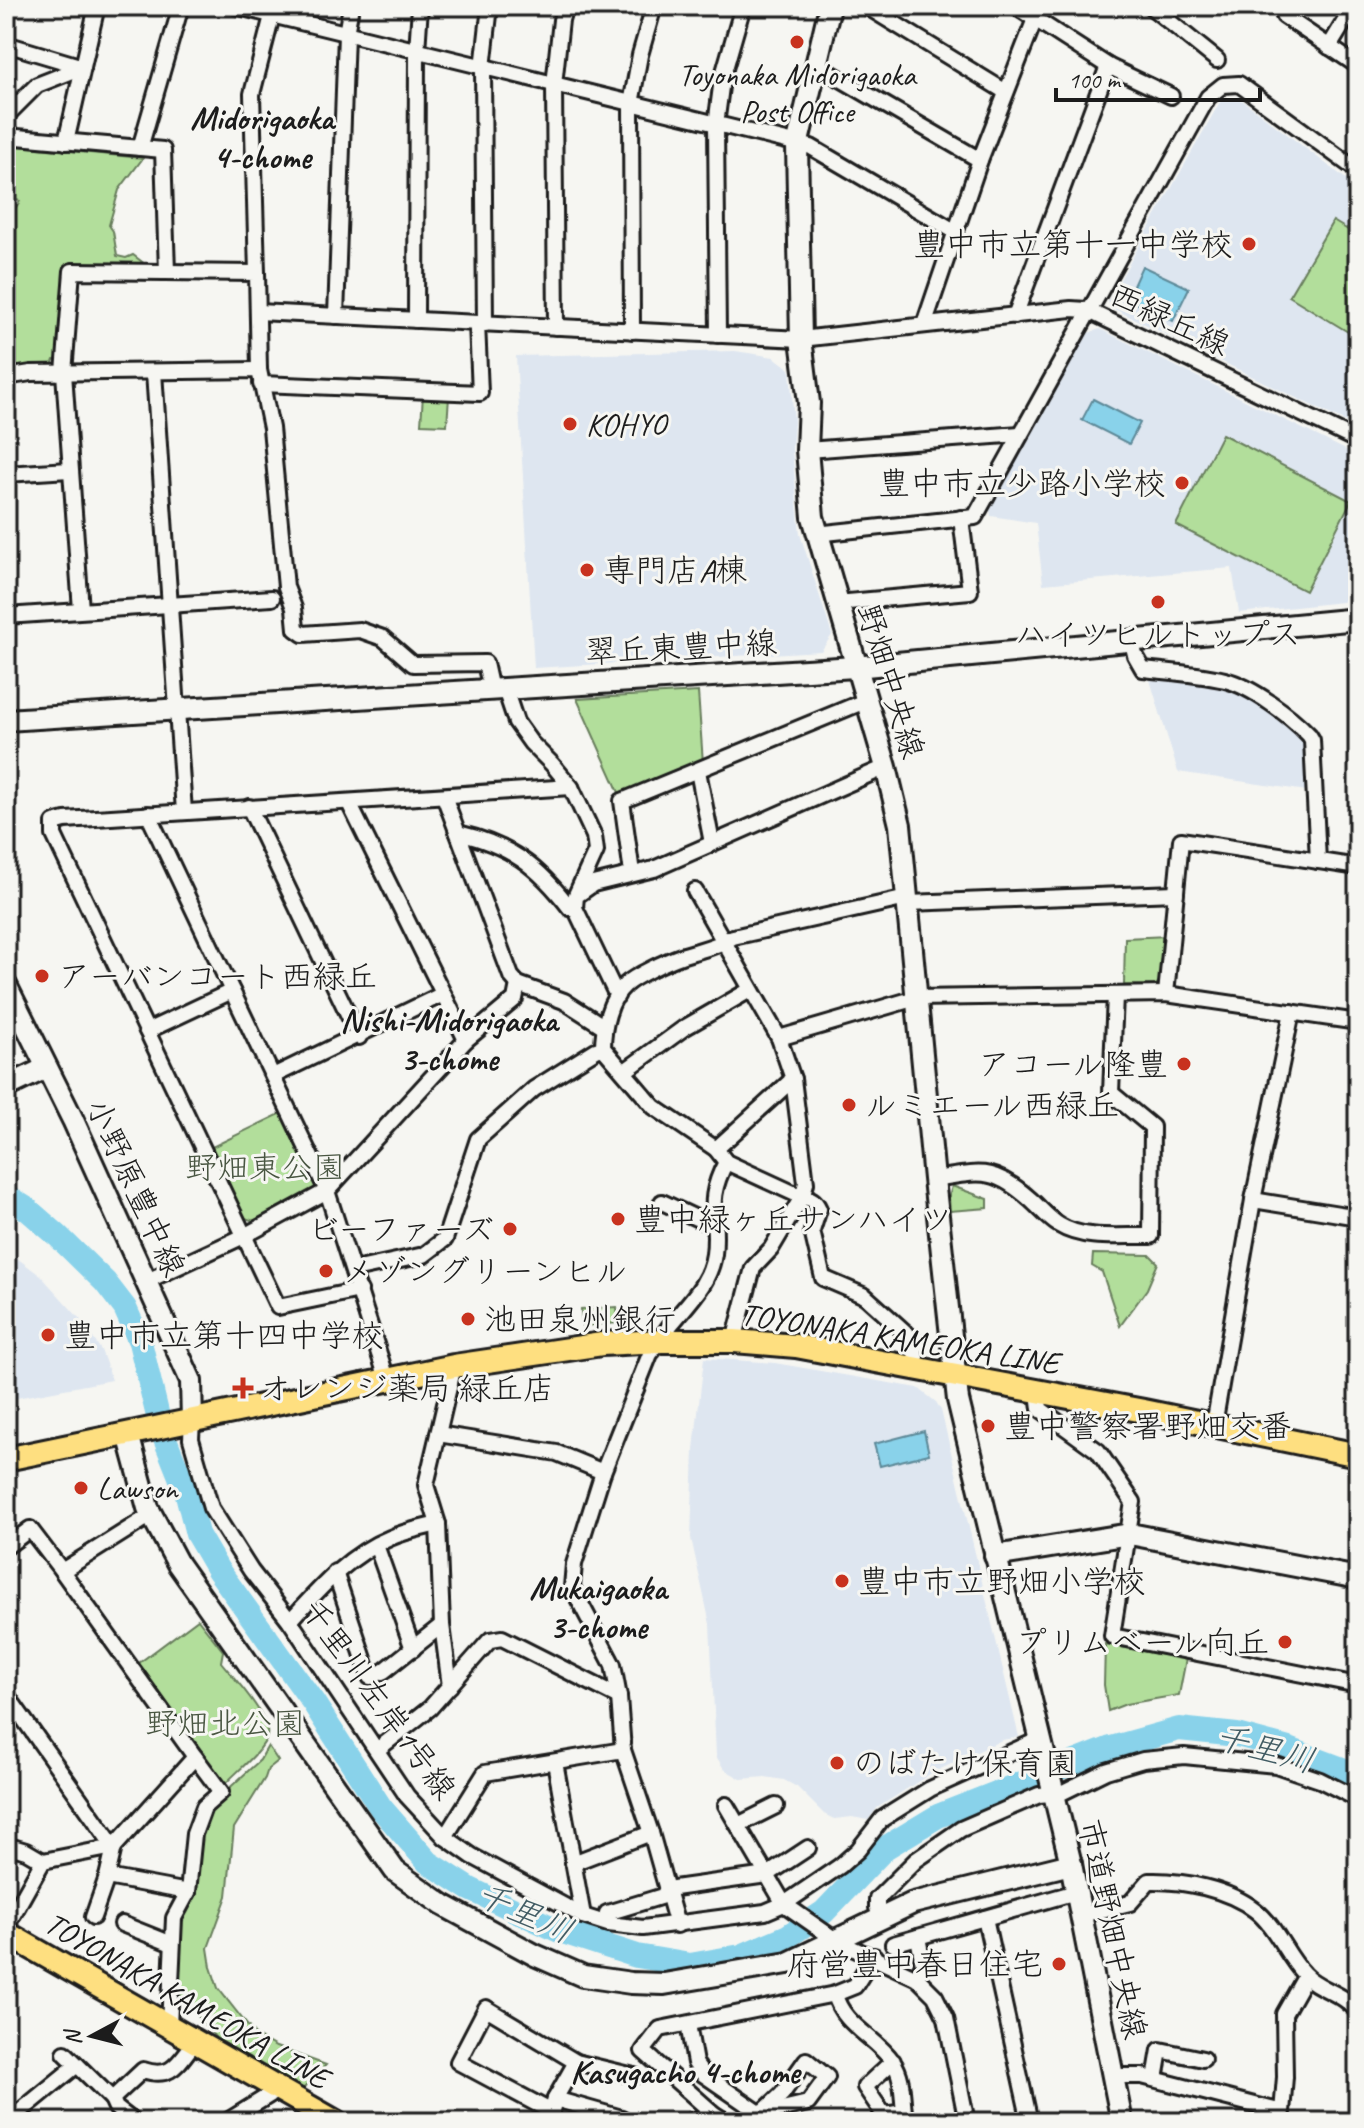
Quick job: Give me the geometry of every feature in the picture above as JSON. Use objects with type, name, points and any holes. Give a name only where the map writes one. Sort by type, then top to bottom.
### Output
[{"type":"main road","name":"TOYONAKA KAMEOKA LINE","points":[[6,1459],[454,1366],[602,1344],[662,1341],[734,1341],[796,1346],[1358,1455]]},
{"type":"main road","name":"TOYONAKA KAMEOKA LINE","points":[[6,1930],[336,2122]]},
{"type":"street","points":[[66,142],[97,6]]},
{"type":"street","points":[[140,148],[181,6]]},
{"type":"street","points":[[235,6],[274,11],[346,34],[811,147],[956,232]]},
{"type":"street","points":[[336,316],[346,34],[351,6]]},
{"type":"street","points":[[416,320],[417,51],[420,6]]},
{"type":"street","points":[[6,377],[154,372],[480,393],[483,68],[490,6]]},
{"type":"street","points":[[556,327],[554,85],[565,6]]},
{"type":"street","points":[[632,331],[631,104],[640,55],[654,6]]},
{"type":"street","points":[[718,335],[716,125],[722,79],[743,6]]},
{"type":"street","name":"野畑中央線","points":[[830,6],[797,146],[801,339],[809,403],[807,450],[816,534],[886,767],[900,825],[955,1376]]},
{"type":"street","points":[[866,6],[1006,92]]},
{"type":"street","points":[[1015,6],[1037,11],[1108,66],[1171,96]]},
{"type":"street","points":[[1150,6],[1217,60]]},
{"type":"street","points":[[1288,6],[1284,16],[1358,66]]},
{"type":"street","points":[[1329,47],[1354,6]]},
{"type":"street","points":[[274,11],[252,94],[260,377],[271,428],[286,587],[294,608],[296,629],[303,634],[360,630],[383,638],[413,664],[485,663],[516,722],[571,787],[594,836],[596,851],[575,902],[617,996]]},
{"type":"street","points":[[924,325],[980,160],[1037,11]]},
{"type":"street","points":[[6,44],[83,67]]},
{"type":"street","points":[[815,64],[980,160]]},
{"type":"street","points":[[1015,316],[1108,66]]},
{"type":"street","points":[[6,116],[37,85],[83,67]]},
{"type":"street","points":[[816,534],[975,517],[1087,310],[1208,97],[1223,85],[1239,84],[1358,171]]},
{"type":"street","points":[[6,136],[163,150],[167,272]]},
{"type":"street","points":[[81,610],[64,373],[72,271],[257,273]]},
{"type":"street","name":"西緑丘線","points":[[258,312],[801,339],[1071,309],[1087,310],[1358,441]]},
{"type":"street","points":[[154,372],[184,812]]},
{"type":"street","points":[[807,450],[1020,434]]},
{"type":"street","points":[[6,474],[69,470]]},
{"type":"street","points":[[837,603],[970,591],[961,518]]},
{"type":"street","points":[[6,616],[272,598]]},
{"type":"street","name":"翠丘東豊中線","points":[[6,720],[855,667],[1358,619]]},
{"type":"street","points":[[1132,642],[1143,669],[1196,675],[1237,684],[1270,704],[1309,735],[1312,740],[1318,861]]},
{"type":"street","points":[[632,873],[622,801],[865,701]]},
{"type":"street","points":[[458,833],[483,839],[512,852],[543,874],[570,908],[593,884],[654,869],[886,767]]},
{"type":"street","points":[[698,771],[712,843]]},
{"type":"street","points":[[360,1290],[278,1307],[54,835],[54,823],[148,814],[571,787]]},
{"type":"street","points":[[444,796],[511,976],[518,984],[564,1001],[603,1026]]},
{"type":"street","points":[[349,803],[466,1040]]},
{"type":"street","points":[[249,807],[359,1037]]},
{"type":"street","points":[[148,814],[327,1191],[388,1382]]},
{"type":"street","points":[[1166,994],[1181,840],[1358,867]]},
{"type":"street","points":[[695,891],[779,1038],[793,1079],[806,1183],[802,1197],[771,1249],[753,1268],[734,1341]]},
{"type":"street","points":[[919,1369],[916,1342],[877,1305],[859,1293],[823,1278],[812,1231],[819,1209],[811,1198],[802,1197],[726,1162],[716,1149],[654,1107],[603,1048],[603,1026],[617,996],[625,985],[676,957],[733,937],[898,900],[908,903],[1176,893]]},
{"type":"street","points":[[147,1281],[244,1236],[327,1191],[466,1040],[515,999],[518,984]]},
{"type":"street","name":"小野原豊中線","points":[[6,985],[147,1281],[191,1381],[186,1421]]},
{"type":"street","points":[[625,1071],[684,1028],[750,990]]},
{"type":"street","points":[[147,1031],[232,991]]},
{"type":"street","points":[[273,1076],[443,994]]},
{"type":"street","points":[[779,1038],[916,998],[1166,994],[1358,1022]]},
{"type":"street","points":[[934,1179],[978,1173],[1000,1177],[1011,1182],[1060,1226],[1089,1235],[1151,1236],[1152,1127],[1111,1093],[1115,995]]},
{"type":"street","points":[[1214,1425],[1253,1200],[1292,1012]]},
{"type":"street","points":[[354,1270],[424,1255],[445,1239],[478,1139],[534,1089],[603,1048]]},
{"type":"street","points":[[6,1087],[46,1068]]},
{"type":"street","points":[[716,1149],[793,1079]]},
{"type":"street","points":[[677,1925],[623,1750],[613,1665],[572,1587],[574,1564],[603,1472],[650,1354],[662,1341],[669,1326],[700,1293],[714,1256],[712,1205],[717,1179],[726,1162]]},
{"type":"street","points":[[1253,1200],[1358,1217]]},
{"type":"street","points":[[662,1202],[713,1226]]},
{"type":"street","points":[[450,1686],[442,1625],[438,1524],[426,1485],[454,1366]]},
{"type":"street","name":"市道野畑中央線","points":[[955,1376],[995,1556],[1071,1864],[1122,2122]]},
{"type":"street","points":[[1038,1392],[1040,1409],[1098,1451],[1133,1502],[1112,1636],[1358,1685]]},
{"type":"street","name":"千里川左岸1号線","points":[[186,1421],[211,1508],[407,1796],[445,1837],[472,1856],[583,1916],[608,1924],[643,1928],[765,1912],[788,1906],[858,1850],[882,1819],[930,1789],[1041,1742]]},
{"type":"street","points":[[132,1433],[151,1515],[195,1589],[395,1871],[443,1905],[535,1955],[583,1976],[631,1983],[664,1984],[788,1963],[832,1938],[913,1903],[1071,1864]]},
{"type":"street","points":[[438,1434],[557,1453],[603,1472]]},
{"type":"street","points":[[62,1571],[151,1515]]},
{"type":"street","points":[[290,1621],[335,1572],[376,1545],[389,1538],[438,1524]]},
{"type":"street","points":[[6,1547],[30,1529],[221,1792],[204,1807],[194,1834],[188,1892],[174,1918],[169,2026]]},
{"type":"street","points":[[995,1556],[1130,1534],[1358,1578]]},
{"type":"street","points":[[376,1545],[413,1649]]},
{"type":"street","points":[[335,1572],[370,1677],[384,1671],[442,1625]]},
{"type":"street","points":[[377,1750],[430,1708],[490,1640],[502,1638],[619,1697]]},
{"type":"street","points":[[6,1694],[114,1847]]},
{"type":"street","points":[[445,1837],[485,1773],[623,1750]]},
{"type":"street","points":[[877,1908],[877,1899],[909,1866],[952,1833],[1039,1795],[1076,1788],[1106,1771],[1143,1760],[1184,1756],[1276,1765],[1320,1780],[1358,1799]]},
{"type":"street","points":[[93,1917],[114,1847],[195,1757]]},
{"type":"street","points":[[555,1762],[583,1916]]},
{"type":"street","points":[[726,1805],[788,1906],[832,1938],[917,1978],[935,1996],[946,2018],[967,2122]]},
{"type":"street","points":[[738,1825],[776,1806]]},
{"type":"street","points":[[573,1863],[651,1833]]},
{"type":"street","points":[[6,1845],[26,1851],[43,1861],[114,1847]]},
{"type":"street","points":[[667,1889],[767,1875],[808,1848]]},
{"type":"street","points":[[6,1930],[43,1861]]},
{"type":"street","points":[[107,1877],[188,1892]]},
{"type":"street","points":[[1081,1915],[1130,1903],[1149,1881],[1173,1881],[1215,1891],[1256,1911],[1305,1977],[1348,2000],[1358,2013]]},
{"type":"street","points":[[607,1913],[663,1896],[667,1889]]},
{"type":"street","points":[[893,1944],[1076,1892]]},
{"type":"street","points":[[985,1918],[1030,2122]]},
{"type":"street","points":[[122,1924],[172,1944]]},
{"type":"street","points":[[917,1978],[923,1964],[918,1937]]},
{"type":"street","points":[[720,2118],[643,2051],[660,2029],[835,1994],[855,1986],[874,1956]]},
{"type":"street","points":[[1113,2076],[1142,2076],[1282,2112],[1284,2014],[1305,1977]]},
{"type":"street","points":[[835,1994],[838,2009],[893,2061]]},
{"type":"street","points":[[622,2118],[552,2111],[458,2062],[486,2008],[576,2062],[634,2076]]},
{"type":"street","points":[[688,2024],[695,2063],[703,2074],[761,2114],[808,2103],[827,2077],[806,2060],[782,2094],[761,2114]]},
{"type":"street","points":[[112,2099],[143,2070],[159,2075],[169,2072],[196,2041]]},
{"type":"street","points":[[1155,2079],[1160,2050],[1203,2059]]},
{"type":"street","points":[[65,2053],[112,2099],[116,2108],[134,2122]]},
{"type":"street","points":[[552,2111],[576,2062]]},
{"type":"street","points":[[10,2117],[77,2065]]},
{"type":"street","points":[[226,2122],[279,2089]]},
{"type":"street","points":[[688,2122],[720,2118]]},
{"type":"shaded area","name":"豊中市立第十一中学校","points":[[1238,97],[1358,188],[1358,428],[1110,307],[1108,301],[1221,100]]},
{"type":"shaded area","name":"豊中市立少路小学校","points":[[1100,329],[1358,456],[1358,588],[1342,602],[1239,613],[1232,568],[1043,584],[1036,523],[991,516],[990,510],[1088,333]]},
{"type":"shaded area","points":[[735,351],[774,357],[790,369],[794,422],[792,449],[800,534],[832,635],[821,651],[534,668],[516,356]]},
{"type":"shaded area","points":[[1153,675],[1224,683],[1252,698],[1296,730],[1303,741],[1307,791],[1178,772],[1150,680]]},
{"type":"shaded area","name":"豊中市立第十四中学校","points":[[6,1250],[41,1276],[80,1319],[101,1350],[112,1380],[6,1400]]},
{"type":"shaded area","name":"豊中市立野畑小学校","points":[[704,1358],[775,1363],[918,1388],[936,1402],[941,1410],[1019,1737],[1002,1740],[930,1774],[877,1808],[868,1820],[852,1817],[834,1819],[824,1814],[797,1787],[784,1780],[765,1777],[741,1779],[724,1769],[716,1756],[710,1624],[691,1538],[694,1449]]},
{"type":"green space","points":[[6,145],[143,158],[119,190],[109,225],[117,256],[126,258],[133,255],[145,264],[64,266],[58,360],[54,360],[52,365],[26,366],[6,372],[6,222],[20,201],[6,197]]},
{"type":"green space","points":[[1333,221],[1358,236],[1358,338],[1289,296]]},
{"type":"green space","points":[[423,395],[449,397],[447,425],[421,424]]},
{"type":"green space","points":[[1222,434],[1351,501],[1305,591],[1176,525]]},
{"type":"green space","points":[[698,692],[703,763],[621,797],[577,699]]},
{"type":"green space","points":[[1167,936],[1163,977],[1155,986],[1124,985],[1125,938]]},
{"type":"green space","name":"野畑東公園","points":[[284,1112],[318,1184],[315,1192],[254,1221],[245,1218],[210,1148]]},
{"type":"green space","points":[[952,1186],[988,1199],[988,1208],[950,1211]]},
{"type":"green space","points":[[1093,1254],[1150,1255],[1158,1263],[1147,1289],[1120,1326],[1102,1272],[1092,1266]]},
{"type":"green space","points":[[617,1307],[618,1323],[582,1326],[581,1309]]},
{"type":"green space","name":"野畑北公園","points":[[198,1619],[223,1651],[221,1662],[250,1698],[267,1728],[261,1748],[225,1784],[139,1663]]},
{"type":"green space","points":[[1105,1644],[1186,1659],[1179,1695],[1126,1704],[1108,1711],[1104,1685]]},
{"type":"green space","points":[[268,1746],[278,1761],[268,1769],[234,1828],[227,1896],[208,1948],[218,1988],[255,2035],[276,2047],[326,2065],[303,2089],[224,2048],[178,1992],[179,1938],[201,1829],[212,1804],[260,1760]]},
{"type":"water","points":[[1142,266],[1189,288],[1173,321],[1127,299]]},
{"type":"water","points":[[1093,399],[1140,423],[1129,444],[1082,420]]},
{"type":"water","points":[[924,1431],[929,1454],[880,1466],[874,1444]]},
{"type":"waterway","name":"千里川","points":[[6,1196],[27,1209],[58,1236],[105,1282],[125,1308],[140,1342],[161,1429],[187,1494],[197,1534],[218,1570],[313,1702],[381,1808],[428,1862],[470,1889],[557,1930],[637,1956],[690,1965],[741,1956],[788,1936],[824,1912],[885,1848],[938,1816],[1111,1748],[1179,1729],[1237,1735],[1289,1749],[1358,1775]]},
{"type":"place","name":"Toyonaka Midorigaoka Post Office","points":[[797,42]]},
{"type":"place","name":"豊中市立第十一中学校","points":[[1249,244]]},
{"type":"place","name":"KOHYO","points":[[570,424]]},
{"type":"place","name":"豊中市立少路小学校","points":[[1182,483]]},
{"type":"place","name":"専門店A棟","points":[[587,570]]},
{"type":"place","name":"ハイツヒルトップス","points":[[1158,602]]},
{"type":"place","name":"アーバンコート西緑丘","points":[[42,976]]},
{"type":"place","name":"アコール隆豊","points":[[1184,1064]]},
{"type":"place","name":"ルミエール西緑丘","points":[[849,1105]]},
{"type":"place","name":"豊中緑ヶ丘サンハイツ","points":[[618,1219]]},
{"type":"place","name":"ビーファーズ","points":[[510,1229]]},
{"type":"place","name":"メゾングリーンヒル","points":[[326,1271]]},
{"type":"place","name":"池田泉州銀行","points":[[468,1319]]},
{"type":"place","name":"豊中市立第十四中学校","points":[[48,1335]]},
{"type":"place","name":"オレンジ薬局 緑丘店","points":[[243,1388]]},
{"type":"place","name":"豊中警察署野畑交番","points":[[988,1426]]},
{"type":"place","name":"Lawson","points":[[81,1488]]},
{"type":"place","name":"豊中市立野畑小学校","points":[[842,1581]]},
{"type":"place","name":"プリムベール向丘","points":[[1285,1642]]},
{"type":"place","name":"のばたけ保育園","points":[[837,1763]]},
{"type":"place","name":"府営豊中春日住宅","points":[[1059,1964]]},
{"type":"district","name":"Midorigaoka 4-chome","points":[[262,136]]},
{"type":"district","name":"Nishi-Midorigaoka 3-chome","points":[[449,1038]]},
{"type":"district","name":"Mukaigaoka 3-chome","points":[[598,1606]]},
{"type":"district","name":"Kasugacho 4-chome","points":[[685,2071]]}]
